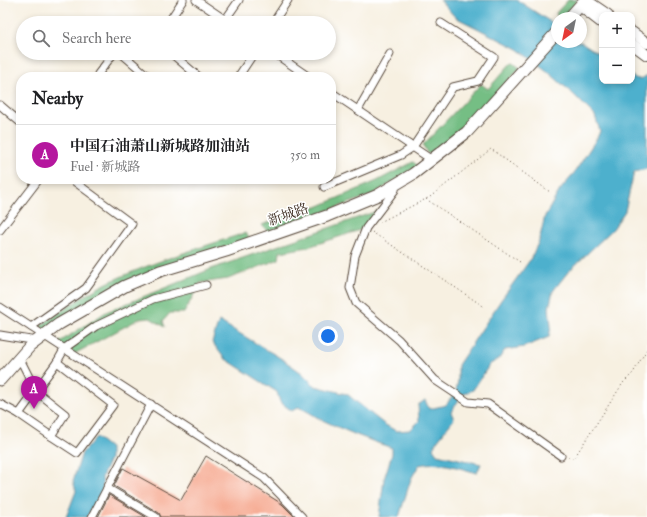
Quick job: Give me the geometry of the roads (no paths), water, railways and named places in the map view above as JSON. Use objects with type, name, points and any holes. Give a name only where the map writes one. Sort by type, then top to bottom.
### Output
[{"type":"main road","points":[[585,5],[601,12]]},
{"type":"main road","points":[[577,12],[585,5]]},
{"type":"main road","points":[[585,5],[599,20]]},
{"type":"main road","points":[[635,34],[647,43]]},
{"type":"main road","name":"新城路","points":[[0,380],[30,346],[127,290],[161,276],[328,220],[380,199],[416,178],[471,135],[551,40]]},
{"type":"main road","name":"新城路","points":[[0,387],[44,338],[59,324],[125,286],[160,271],[226,251],[327,216],[378,195],[413,174],[467,132],[551,46]]},
{"type":"main road","points":[[635,46],[647,55]]},
{"type":"street","points":[[173,16],[183,0]]},
{"type":"street","points":[[196,0],[220,16]]},
{"type":"street","points":[[230,16],[238,0]]},
{"type":"street","points":[[278,16],[288,0]]},
{"type":"street","points":[[336,182],[402,155],[413,147],[453,87],[478,81],[494,57],[441,24]]},
{"type":"street","points":[[358,110],[390,54]]},
{"type":"street","points":[[100,72],[109,60]]},
{"type":"street","points":[[129,60],[143,72]]},
{"type":"street","points":[[179,60],[193,72]]},
{"type":"street","points":[[241,72],[249,60]]},
{"type":"street","points":[[284,60],[302,72]]},
{"type":"street","points":[[336,95],[432,160]]},
{"type":"street","points":[[0,105],[16,119]]},
{"type":"street","points":[[0,230],[35,184]]},
{"type":"street","points":[[31,327],[86,288],[132,224],[78,184]]},
{"type":"street","points":[[324,187],[331,184]]},
{"type":"street","points":[[395,190],[366,228],[355,256],[350,288],[356,303],[399,340],[435,380],[468,402],[488,404],[561,456]]},
{"type":"street","points":[[19,414],[57,362],[65,348],[96,326],[153,299],[206,285]]},
{"type":"street","points":[[0,307],[31,327],[44,338],[65,348],[264,478],[302,517]]},
{"type":"street","points":[[0,335],[44,338]]},
{"type":"street","points":[[0,404],[19,414],[77,453],[114,405],[57,362]]},
{"type":"street","points":[[22,363],[36,391],[65,414],[51,436]]},
{"type":"street","points":[[92,517],[151,404]]},
{"type":"street","points":[[108,488],[156,517]]},
{"type":"water","points":[[440,0],[517,0],[551,22],[551,48],[587,48],[587,46],[599,53],[599,84],[635,84],[635,78],[640,79],[647,75],[647,169],[634,172],[625,211],[613,229],[568,272],[553,291],[549,308],[551,326],[549,337],[524,347],[505,350],[498,360],[490,364],[473,390],[462,395],[451,412],[454,419],[433,448],[437,454],[481,464],[477,473],[434,463],[419,465],[411,479],[399,517],[379,517],[384,479],[392,454],[392,448],[338,427],[298,407],[292,411],[280,402],[277,392],[224,358],[212,342],[219,321],[282,359],[302,373],[315,386],[347,394],[384,424],[396,431],[410,430],[419,421],[418,405],[425,400],[429,409],[446,405],[456,391],[458,365],[501,300],[530,260],[539,241],[545,216],[560,190],[572,176],[600,131],[595,116],[547,71],[518,49],[455,17]]},
{"type":"water","points":[[96,437],[110,448],[110,459],[102,477],[103,489],[87,517],[66,517],[76,491],[73,481],[82,453]]},
{"type":"place","name":"中国石油萧山新城路加油站","points":[[34,409]]}]
